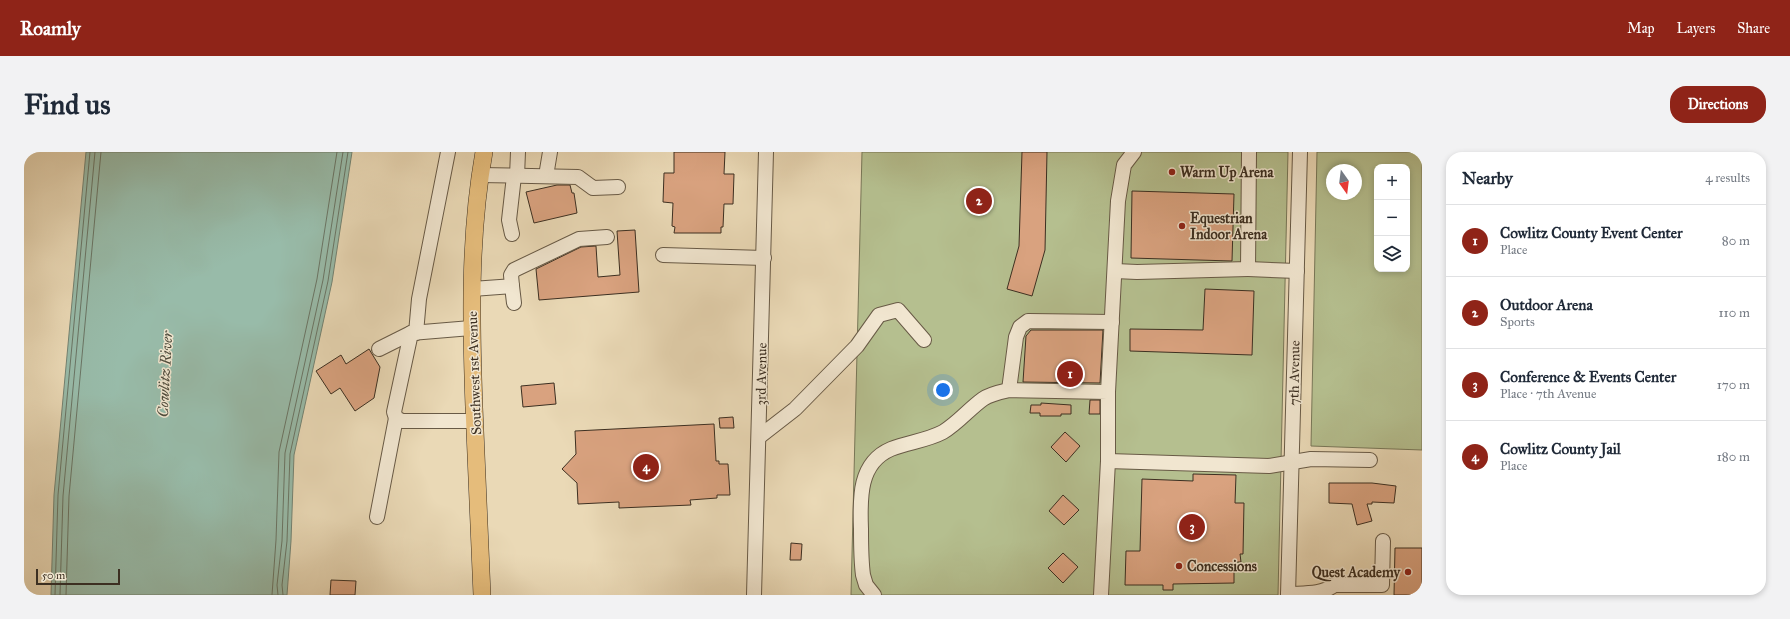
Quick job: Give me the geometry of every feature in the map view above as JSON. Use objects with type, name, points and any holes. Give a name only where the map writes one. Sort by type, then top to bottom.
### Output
[{"type":"main road","name":"Southwest 1st Avenue","points":[[482,595],[471,328],[472,289],[480,175],[484,152]]},
{"type":"street","points":[[377,518],[396,418],[394,412],[413,333],[448,152]]},
{"type":"street","points":[[512,234],[509,220],[518,152]]},
{"type":"street","points":[[546,176],[550,152]]},
{"type":"street","name":"3rd Avenue","points":[[754,595],[766,152]]},
{"type":"street","points":[[1101,595],[1108,461],[1108,392],[1118,201],[1124,165],[1134,152]]},
{"type":"street","points":[[1248,269],[1249,152]]},
{"type":"street","name":"7th Avenue","points":[[1288,595],[1300,152]]},
{"type":"street","points":[[480,175],[578,177],[593,188],[618,187]]},
{"type":"street","points":[[514,303],[511,275],[514,270],[579,239],[608,237]]},
{"type":"street","points":[[663,255],[764,258]]},
{"type":"street","points":[[1115,271],[1137,272],[1248,269],[1296,270]]},
{"type":"street","points":[[472,289],[512,286]]},
{"type":"street","points":[[759,437],[795,409],[857,346],[879,315],[898,310],[924,340]]},
{"type":"street","points":[[1009,390],[1016,337],[1020,327],[1028,321],[1112,322]]},
{"type":"street","points":[[379,350],[413,333],[471,328]]},
{"type":"street","points":[[874,595],[866,585],[863,575],[860,496],[864,478],[880,455],[890,449],[922,440],[943,432],[983,398],[1009,390],[1108,392]]},
{"type":"street","points":[[396,418],[402,421],[475,421]]},
{"type":"street","points":[[1108,461],[1269,466],[1311,459],[1370,460]]},
{"type":"street","points":[[1288,595],[1320,592],[1334,585],[1382,586],[1384,541]]},
{"type":"shaded area","points":[[862,152],[1288,152],[1278,595],[851,595]]},
{"type":"shaded area","points":[[1317,152],[1422,152],[1422,450],[1311,446]]},
{"type":"water","name":"Cowlitz River","points":[[86,152],[352,152],[332,282],[294,455],[291,541],[287,595],[51,595],[54,495]]},
{"type":"building","points":[[674,152],[725,152],[724,174],[734,174],[733,204],[724,204],[723,227],[721,227],[721,233],[674,233],[675,227],[672,226],[673,203],[663,202],[664,173],[674,173]]},
{"type":"building","points":[[1022,152],[1047,152],[1045,250],[1032,296],[1007,289],[1019,246]]},
{"type":"building","points":[[557,185],[570,185],[572,193],[574,193],[577,213],[534,223],[526,192]]},
{"type":"building","name":"Equestrian Indoor Arena","points":[[1132,191],[1234,194],[1232,261],[1131,258]]},
{"type":"building","points":[[635,230],[639,292],[539,300],[536,269],[581,247],[596,246],[598,277],[620,275],[617,231]]},
{"type":"building","points":[[1205,289],[1254,291],[1252,355],[1130,351],[1130,329],[1203,330]]},
{"type":"building","points":[[1031,330],[1103,330],[1100,383],[1023,382],[1026,336]]},
{"type":"building","points":[[369,349],[380,367],[374,398],[355,411],[340,388],[331,394],[316,371],[341,355],[346,364]]},
{"type":"building","points":[[554,383],[556,404],[523,407],[521,386]]},
{"type":"building","points":[[1090,400],[1100,400],[1100,414],[1089,414]]},
{"type":"building","points":[[1041,403],[1071,405],[1071,414],[1061,414],[1061,416],[1040,416],[1040,413],[1030,413],[1031,405],[1041,405]]},
{"type":"building","points":[[733,417],[734,428],[720,428],[719,418]]},
{"type":"building","points":[[714,424],[716,461],[719,461],[719,464],[728,464],[730,495],[717,495],[717,498],[690,500],[691,505],[619,508],[619,502],[578,504],[577,483],[562,469],[576,454],[575,431]]},
{"type":"building","points":[[1065,432],[1080,446],[1066,462],[1051,447]]},
{"type":"building","points":[[1193,474],[1236,475],[1235,503],[1244,503],[1243,554],[1240,554],[1241,562],[1234,562],[1234,583],[1173,584],[1173,590],[1163,590],[1163,585],[1125,585],[1126,551],[1140,551],[1142,479],[1193,481]]},
{"type":"building","points":[[1329,483],[1372,483],[1396,486],[1394,503],[1372,502],[1372,504],[1367,504],[1372,521],[1357,525],[1352,504],[1329,503]]},
{"type":"building","points":[[1063,495],[1079,510],[1064,525],[1049,511]]},
{"type":"building","points":[[791,543],[802,544],[801,560],[790,560]]},
{"type":"building","name":"Quest Academy","points":[[1395,548],[1422,548],[1422,595],[1394,595]]},
{"type":"building","points":[[1063,553],[1078,567],[1063,583],[1048,568]]},
{"type":"building","points":[[331,580],[356,581],[355,595],[330,595]]},
{"type":"place","name":"Warm Up Arena","points":[[1172,172]]},
{"type":"place","name":"Outdoor Arena","points":[[979,201]]},
{"type":"place","name":"Equestrian Indoor Arena","points":[[1182,226]]},
{"type":"place","name":"Cowlitz County Event Center","points":[[1070,374]]},
{"type":"place","name":"Cowlitz County Jail","points":[[646,467]]},
{"type":"place","name":"Conference & Events Center","points":[[1192,527]]},
{"type":"place","name":"Concessions","points":[[1179,566]]},
{"type":"place","name":"Quest Academy","points":[[1408,572]]}]
